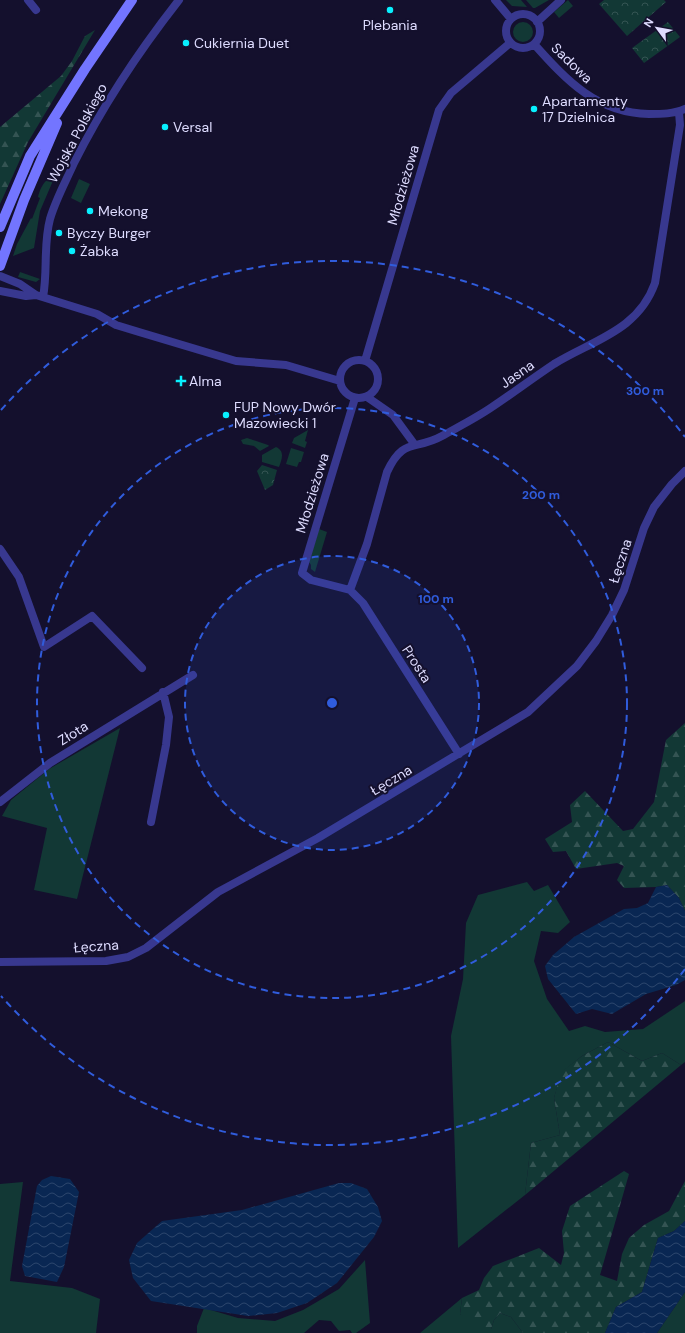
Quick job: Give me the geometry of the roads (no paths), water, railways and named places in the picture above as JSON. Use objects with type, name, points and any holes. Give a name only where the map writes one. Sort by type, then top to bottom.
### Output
[{"type":"main road","name":"Wojska Polskiego","points":[[0,227],[30,156],[132,0]]},
{"type":"main road","name":"Wojska Polskiego","points":[[0,266],[24,200],[69,95]]},
{"type":"street","points":[[28,0],[36,10]]},
{"type":"street","name":"Wojska Polskiego","points":[[39,296],[45,285],[45,261],[48,228],[61,191],[91,131],[114,92],[179,0]]},
{"type":"street","points":[[495,0],[511,19]]},
{"type":"street","points":[[537,22],[561,0]]},
{"type":"street","points":[[522,14],[533,18],[537,22],[540,31],[534,44],[525,48],[519,48],[510,43],[506,33],[506,28],[511,19],[522,14]]},
{"type":"street","name":"Młodzieżowa","points":[[365,361],[439,110],[451,93],[510,43]]},
{"type":"street","name":"Sadowa","points":[[534,44],[567,79],[585,94],[600,103],[616,109],[637,113],[682,110]]},
{"type":"street","name":"Jasna","points":[[350,590],[367,544],[387,472],[391,462],[401,450],[437,438],[490,408],[554,364],[616,332],[641,309],[650,296],[655,283],[682,110]]},
{"type":"street","points":[[0,276],[20,284],[39,296],[96,314],[116,325],[236,361],[286,365],[340,381]]},
{"type":"street","points":[[0,291],[26,296],[39,296]]},
{"type":"street","points":[[365,361],[373,366],[378,374],[378,383],[375,391],[367,397],[355,398],[348,394],[343,388],[340,381],[341,373],[346,366],[352,362],[365,361]]},
{"type":"street","points":[[367,397],[393,415],[416,445]]},
{"type":"street","name":"Młodzieżowa","points":[[350,590],[311,580],[302,573],[355,398]]},
{"type":"street","name":"Łęczna","points":[[0,962],[106,961],[128,957],[146,948],[218,892],[318,838],[528,712],[577,666],[596,641],[612,615],[624,590],[644,528],[654,507],[672,484],[685,471]]},
{"type":"street","points":[[0,549],[19,577],[44,647],[92,616],[142,668]]},
{"type":"street","name":"Prosta","points":[[350,590],[363,603],[459,754]]},
{"type":"street","name":"Złota","points":[[0,802],[50,763],[163,692],[193,675]]},
{"type":"street","points":[[151,822],[166,745],[168,717],[163,692]]},
{"type":"water","points":[[667,885],[679,898],[685,911],[685,980],[676,985],[646,994],[612,1014],[592,1009],[576,1014],[548,979],[545,966],[553,955],[574,937],[624,909],[637,908],[648,903],[656,887]]},
{"type":"water","points":[[51,1176],[70,1179],[79,1192],[64,1267],[57,1282],[25,1276],[22,1266],[37,1186],[42,1180]]},
{"type":"water","points":[[339,1183],[351,1183],[367,1189],[378,1207],[382,1221],[374,1237],[337,1283],[307,1303],[277,1313],[248,1316],[151,1301],[133,1278],[129,1260],[137,1243],[162,1221],[242,1210]]},
{"type":"water","points":[[685,1221],[685,1292],[657,1333],[605,1333],[616,1307],[642,1292],[658,1238],[674,1231]]},
{"type":"place","name":"Plebania","points":[[390,10]]},
{"type":"place","name":"Cukiernia Duet","points":[[186,43]]},
{"type":"place","name":"Apartamenty 17 Dzielnica","points":[[534,109]]},
{"type":"place","name":"Versal","points":[[165,127]]},
{"type":"place","name":"Mekong","points":[[90,211]]},
{"type":"place","name":"Byczy Burger","points":[[59,233]]},
{"type":"place","name":"Żabka","points":[[72,251]]},
{"type":"place","name":"Alma","points":[[181,381]]},
{"type":"place","name":"FUP Nowy Dwór Mazowiecki 1","points":[[226,415]]}]
